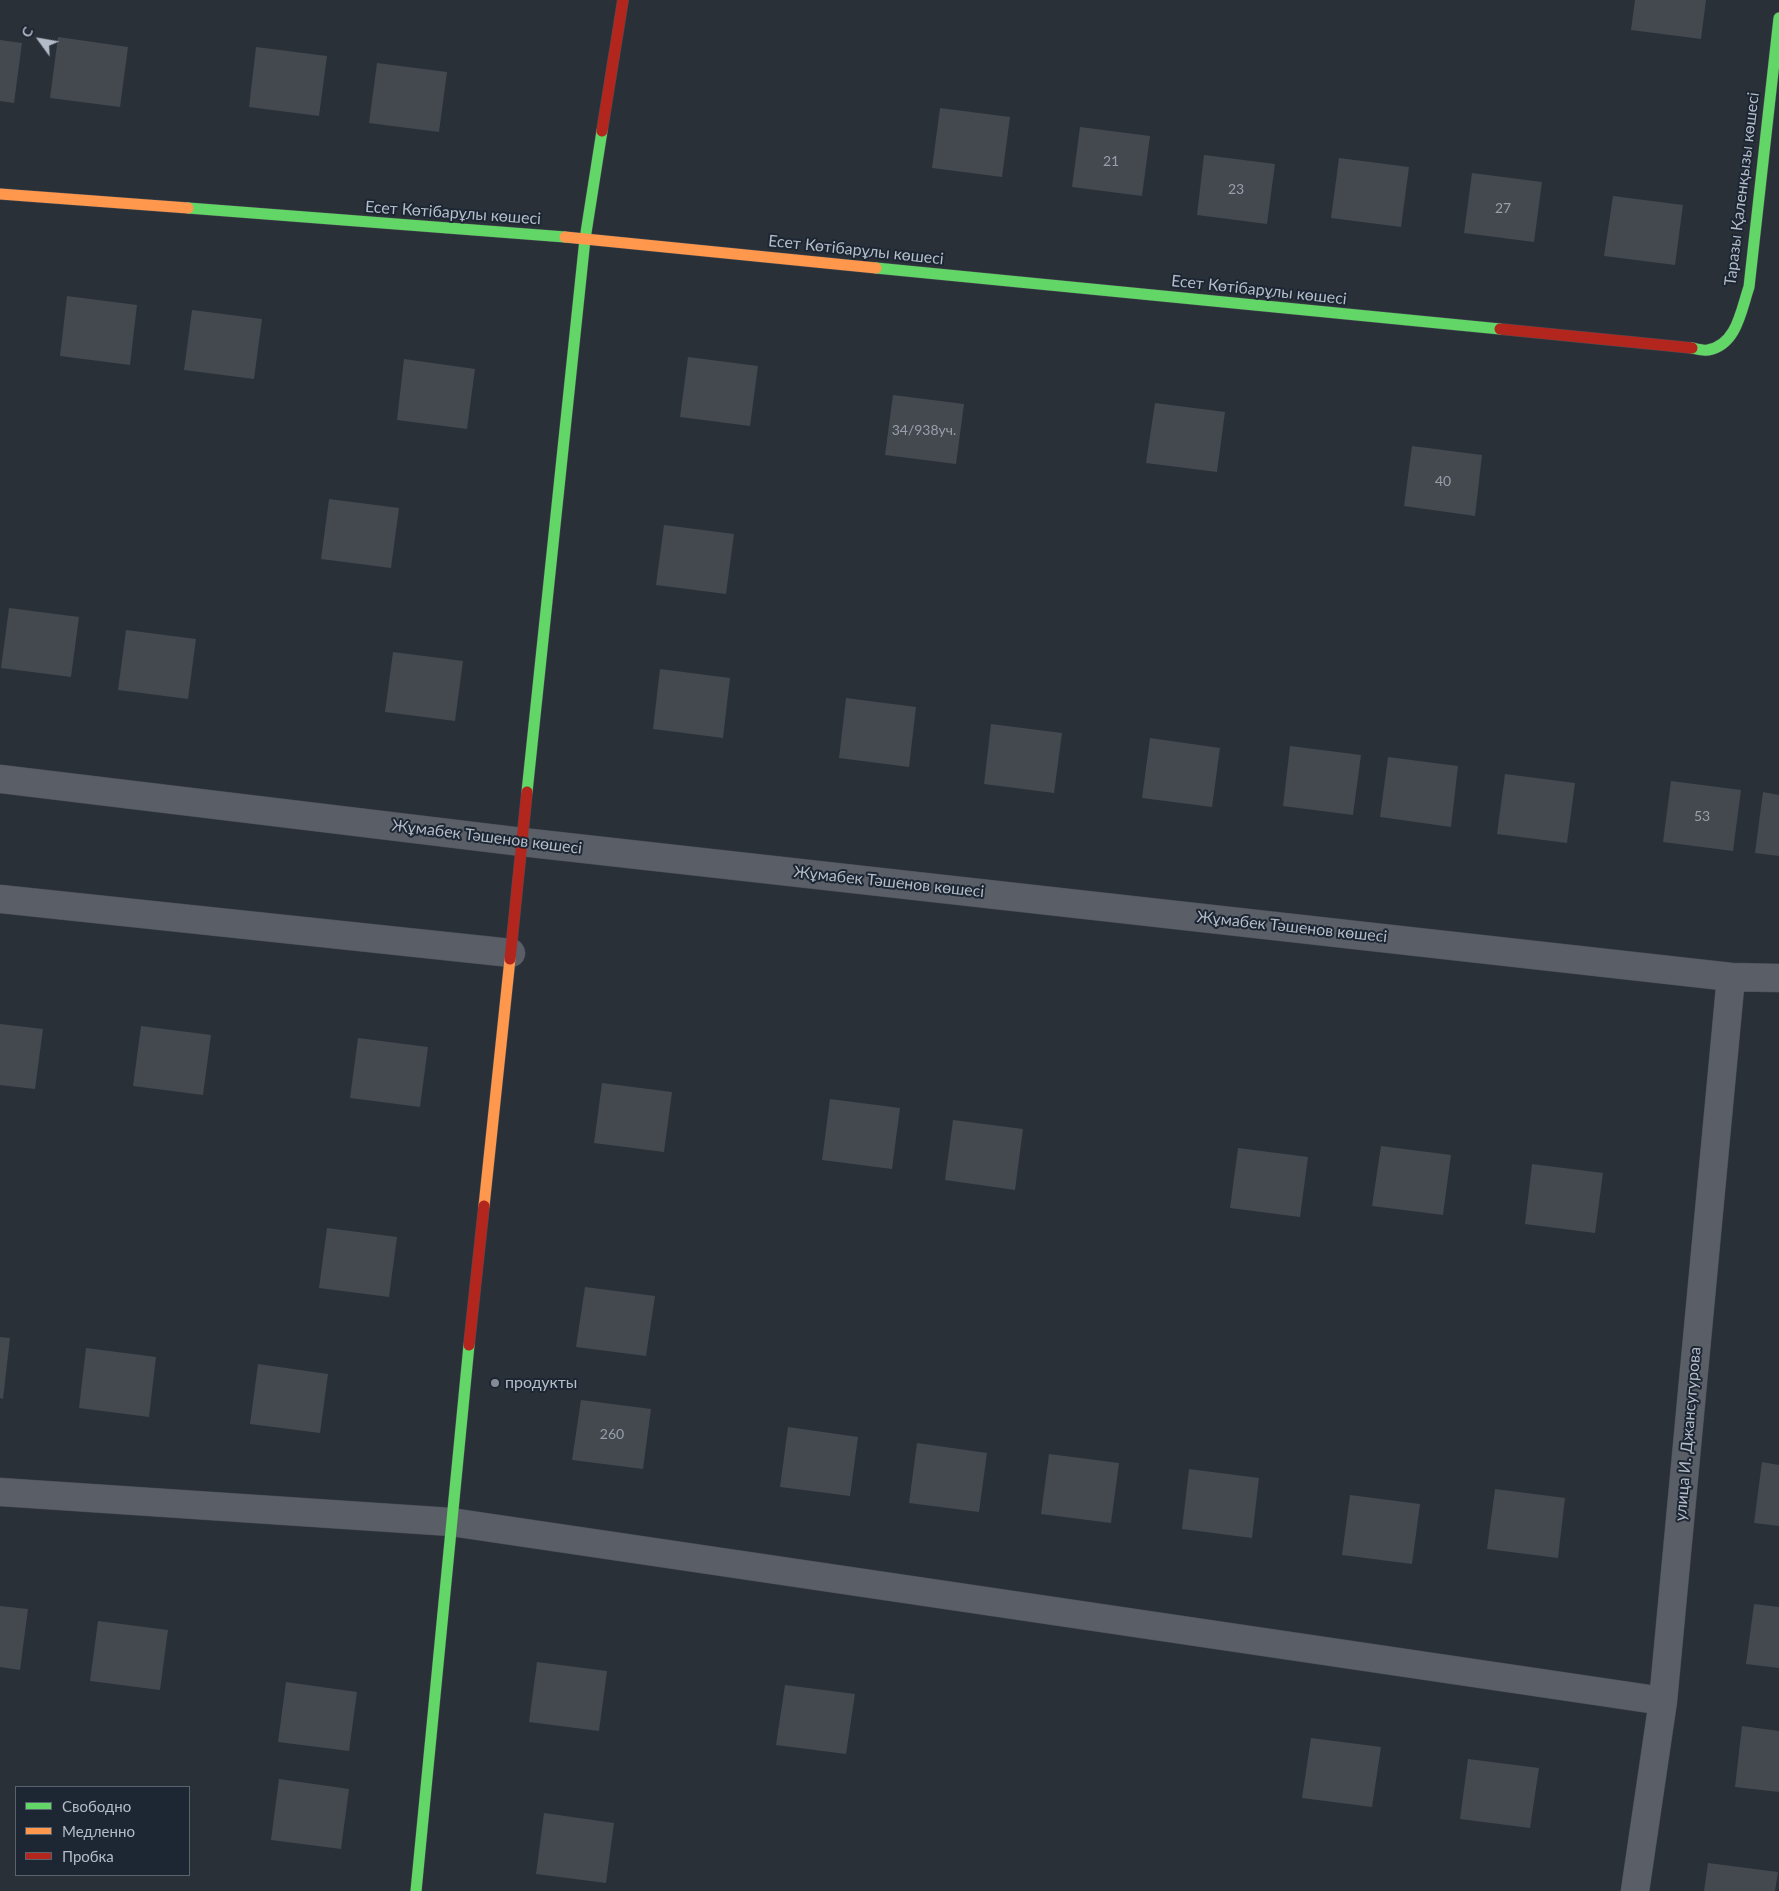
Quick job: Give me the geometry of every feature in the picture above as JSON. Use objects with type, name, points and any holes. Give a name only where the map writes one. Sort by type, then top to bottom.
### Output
[{"type":"street","points":[[416,1891],[451,1522],[585,239],[623,0]]},
{"type":"street","name":"Таразы Қаленқызы көшесі","points":[[1708,350],[1726,341],[1738,325],[1741,308],[1749,287],[1779,18]]},
{"type":"street","name":"Есет Көтібарұлы көшесі","points":[[0,194],[585,239],[1708,350]]},
{"type":"street","name":"Жұмабек Тәшенов көшесі","points":[[0,779],[522,842],[1731,977],[1779,978]]},
{"type":"street","points":[[0,899],[511,953]]},
{"type":"street","name":"улица И. Джансугурова","points":[[1635,1891],[1663,1702],[1731,977]]},
{"type":"street","points":[[0,1492],[451,1522],[1663,1702]]},
{"type":"building","points":[[1635,0],[1706,0],[1701,39],[1631,30]]},
{"type":"building","points":[[58,37],[128,47],[120,107],[50,98]]},
{"type":"building","points":[[0,40],[22,43],[14,103],[0,101]]},
{"type":"building","points":[[256,47],[327,56],[319,116],[249,107]]},
{"type":"building","points":[[377,63],[447,72],[439,132],[369,123]]},
{"type":"building","points":[[940,108],[1010,117],[1002,177],[932,168]]},
{"type":"building","points":[[1080,127],[1150,136],[1142,196],[1072,187]]},
{"type":"building","points":[[1204,155],[1275,164],[1267,224],[1197,215]]},
{"type":"building","points":[[1339,158],[1409,167],[1401,227],[1331,218]]},
{"type":"building","points":[[1472,173],[1542,182],[1534,242],[1464,233]]},
{"type":"building","points":[[1613,196],[1683,205],[1675,265],[1604,256]]},
{"type":"building","points":[[67,296],[137,305],[130,365],[60,356]]},
{"type":"building","points":[[192,310],[262,319],[254,379],[184,370]]},
{"type":"building","points":[[688,357],[758,366],[750,426],[680,417]]},
{"type":"building","points":[[404,359],[475,369],[467,429],[397,420]]},
{"type":"building","points":[[893,395],[964,404],[956,464],[885,455]]},
{"type":"building","points":[[1155,403],[1225,412],[1217,472],[1146,463]]},
{"type":"building","points":[[1412,446],[1482,455],[1475,516],[1404,506]]},
{"type":"building","points":[[329,499],[399,508],[391,568],[321,559]]},
{"type":"building","points":[[664,525],[734,534],[726,594],[656,585]]},
{"type":"building","points":[[9,608],[79,617],[71,677],[1,668]]},
{"type":"building","points":[[126,630],[196,639],[188,699],[118,690]]},
{"type":"building","points":[[393,652],[463,661],[455,721],[385,712]]},
{"type":"building","points":[[660,669],[730,678],[723,738],[653,729]]},
{"type":"building","points":[[846,698],[916,707],[909,767],[839,758]]},
{"type":"building","points":[[991,724],[1062,733],[1054,793],[984,784]]},
{"type":"building","points":[[1150,738],[1220,748],[1212,807],[1142,798]]},
{"type":"building","points":[[1290,746],[1361,755],[1353,815],[1283,806]]},
{"type":"building","points":[[1388,757],[1458,766],[1451,827],[1380,817]]},
{"type":"building","points":[[1505,774],[1575,783],[1567,843],[1497,834]]},
{"type":"building","points":[[1671,781],[1741,790],[1733,851],[1663,842]]},
{"type":"building","points":[[1763,792],[1779,795],[1779,856],[1755,853]]},
{"type":"building","points":[[0,1024],[43,1029],[35,1089],[0,1085]]},
{"type":"building","points":[[141,1026],[211,1035],[203,1095],[133,1086]]},
{"type":"building","points":[[358,1038],[428,1047],[420,1107],[350,1098]]},
{"type":"building","points":[[602,1083],[672,1092],[664,1152],[594,1143]]},
{"type":"building","points":[[830,1099],[900,1108],[892,1169],[822,1160]]},
{"type":"building","points":[[953,1120],[1023,1129],[1015,1190],[945,1180]]},
{"type":"building","points":[[1381,1146],[1451,1155],[1443,1215],[1372,1206]]},
{"type":"building","points":[[1238,1148],[1308,1157],[1300,1217],[1230,1208]]},
{"type":"building","points":[[1532,1164],[1603,1173],[1595,1233],[1525,1224]]},
{"type":"building","points":[[327,1228],[397,1237],[389,1297],[319,1288]]},
{"type":"building","points":[[585,1287],[655,1296],[646,1356],[576,1347]]},
{"type":"building","points":[[0,1337],[10,1338],[3,1399],[0,1398]]},
{"type":"building","points":[[86,1348],[156,1357],[149,1417],[79,1408]]},
{"type":"building","points":[[258,1364],[328,1374],[320,1433],[250,1424]]},
{"type":"building","points":[[581,1400],[651,1409],[643,1469],[572,1460]]},
{"type":"building","points":[[788,1427],[858,1437],[850,1496],[780,1487]]},
{"type":"building","points":[[917,1443],[987,1453],[979,1512],[909,1503]]},
{"type":"building","points":[[1049,1454],[1119,1463],[1111,1523],[1041,1514]]},
{"type":"building","points":[[1762,1462],[1779,1465],[1779,1526],[1754,1523]]},
{"type":"building","points":[[1189,1469],[1259,1478],[1252,1538],[1182,1529]]},
{"type":"building","points":[[1495,1489],[1565,1498],[1558,1558],[1487,1549]]},
{"type":"building","points":[[1350,1495],[1420,1504],[1412,1564],[1342,1555]]},
{"type":"building","points":[[1754,1604],[1779,1607],[1779,1668],[1746,1664]]},
{"type":"building","points":[[0,1606],[28,1609],[20,1670],[0,1667]]},
{"type":"building","points":[[98,1621],[168,1630],[160,1690],[90,1681]]},
{"type":"building","points":[[537,1662],[607,1671],[599,1731],[529,1722]]},
{"type":"building","points":[[286,1682],[357,1692],[349,1751],[278,1742]]},
{"type":"building","points":[[785,1685],[855,1694],[846,1754],[776,1745]]},
{"type":"building","points":[[1742,1726],[1779,1731],[1779,1792],[1735,1787]]},
{"type":"building","points":[[1311,1738],[1381,1747],[1372,1807],[1302,1798]]},
{"type":"building","points":[[1468,1759],[1539,1768],[1530,1828],[1460,1819]]},
{"type":"building","points":[[279,1779],[349,1789],[341,1849],[271,1840]]},
{"type":"building","points":[[544,1813],[614,1823],[606,1883],[536,1874]]},
{"type":"building","points":[[1708,1863],[1778,1872],[1775,1891],[1704,1891]]},
{"type":"traffic: fast","points":[[1692,348],[1708,350],[1718,347],[1726,341],[1732,334],[1740,316],[1749,287],[1779,18]]},
{"type":"traffic: fast","points":[[527,792],[585,239],[602,131]]},
{"type":"traffic: fast","points":[[188,208],[565,237]]},
{"type":"traffic: fast","points":[[876,268],[1500,329]]},
{"type":"traffic: fast","points":[[416,1891],[469,1345]]},
{"type":"traffic: slow","points":[[0,194],[188,208]]},
{"type":"traffic: slow","points":[[565,237],[876,268]]},
{"type":"traffic: slow","points":[[484,1206],[510,959]]},
{"type":"traffic: jam","points":[[602,131],[623,0]]},
{"type":"traffic: jam","points":[[1500,329],[1692,348]]},
{"type":"traffic: jam","points":[[510,959],[527,792]]},
{"type":"traffic: jam","points":[[469,1345],[484,1206]]},
{"type":"place","name":"продукты","points":[[495,1383]]}]
